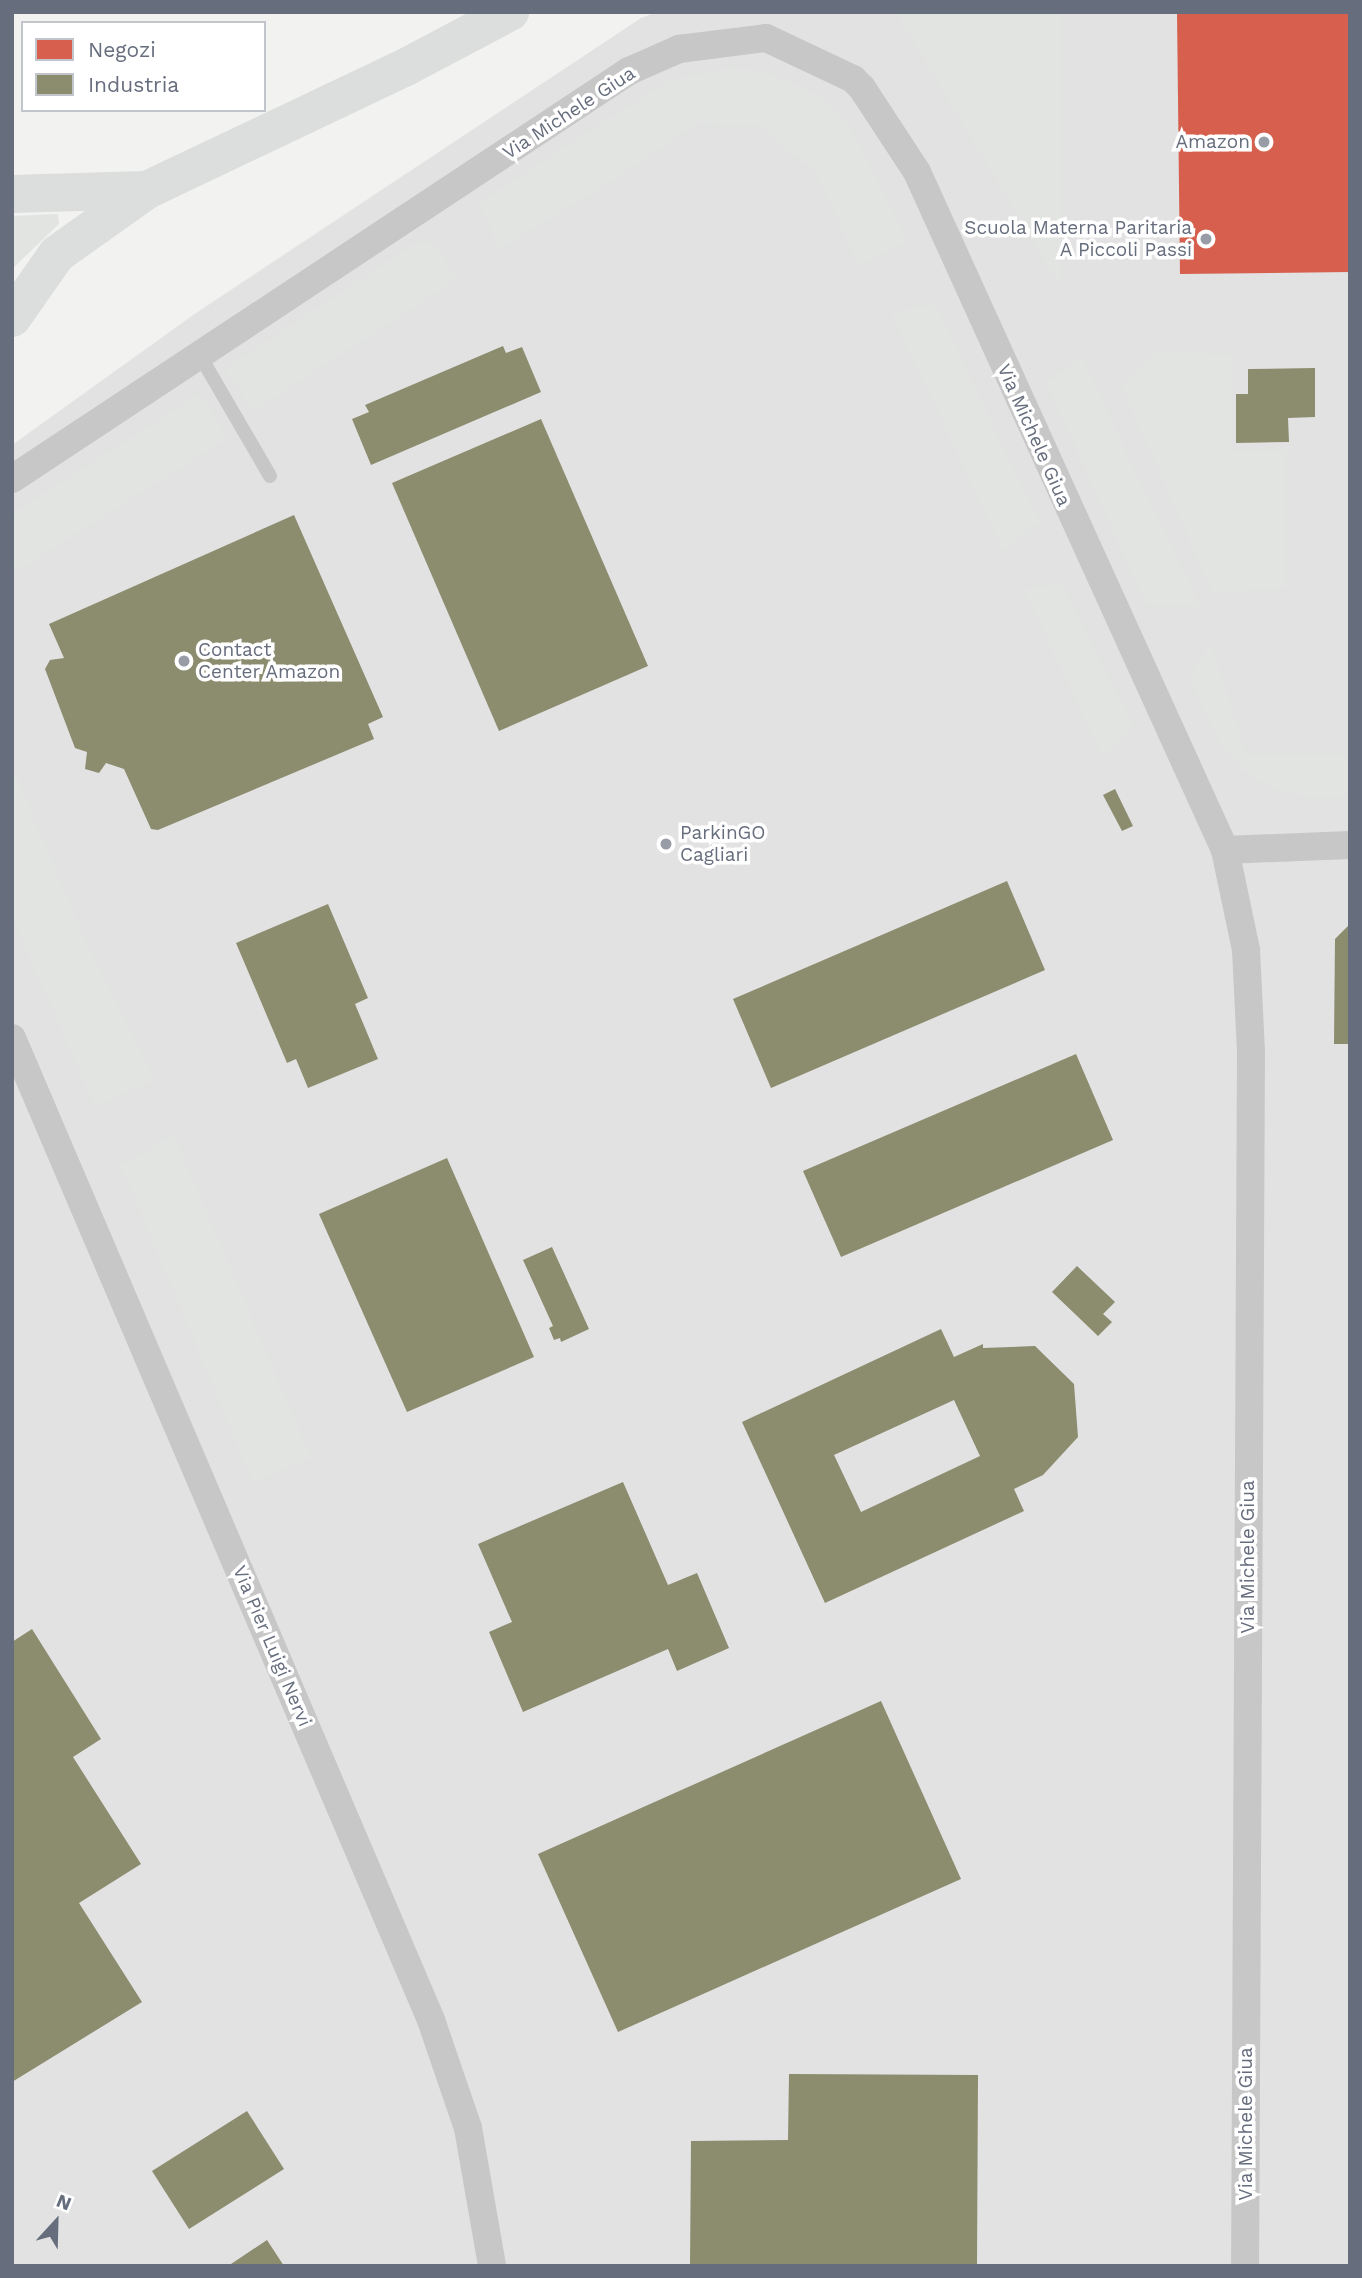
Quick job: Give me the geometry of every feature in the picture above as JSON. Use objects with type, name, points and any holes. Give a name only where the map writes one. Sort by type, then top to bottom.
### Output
[{"type":"highway","points":[[12,318],[57,254],[147,190],[406,67],[510,12]]},
{"type":"highway","points":[[12,194],[147,190]]},
{"type":"street","name":"Via Michele Giua","points":[[12,479],[629,71],[679,49],[766,38],[853,79],[917,172],[1225,850],[1246,950],[1251,1052],[1245,2266]]},
{"type":"street","points":[[1225,850],[1350,845]]},
{"type":"street","name":"Via Pier Luigi Nervi","points":[[12,1038],[431,2020],[468,2128],[492,2266]]},
{"type":"lane","points":[[199,354],[270,477]]},
{"type":"shaded area","points":[[657,12],[1350,12],[1350,2266],[12,2266],[12,821],[31,813],[12,767],[12,445],[196,313],[641,18]]},
{"type":"shaded area","points":[[896,12],[1060,12],[1060,286]]},
{"type":"shaded area","points":[[730,68],[764,71],[821,97],[854,134],[908,240],[859,266],[816,173],[760,125],[697,123],[608,184],[498,249],[480,202],[668,81]]},
{"type":"shaded area","points":[[58,214],[59,224],[12,269],[12,216]]},
{"type":"shaded area","points":[[417,242],[432,244],[458,278],[253,412],[225,369]]},
{"type":"shaded area","points":[[935,304],[1039,522],[1004,552],[891,312]]},
{"type":"shaded area","points":[[1153,352],[1231,355],[1231,452],[1286,450],[1286,588],[1213,593],[1122,387]]},
{"type":"shaded area","points":[[1080,355],[1200,606],[1146,604],[1047,384]]},
{"type":"shaded area","points":[[201,393],[226,439],[12,574],[12,514]]},
{"type":"shaded area","points":[[1062,584],[1134,729],[1103,756],[1024,590]]},
{"type":"shaded area","points":[[1211,642],[1246,756],[1350,755],[1350,796],[1307,797],[1275,789],[1246,773],[1223,749],[1190,678]]},
{"type":"shaded area","points":[[12,767],[89,949],[156,1080],[95,1106],[12,917]]},
{"type":"shaded area","points":[[174,1135],[311,1458],[253,1482],[121,1165]]},
{"type":"building: Negozi","name":"Amazon","points":[[1177,12],[1350,12],[1350,272],[1180,274]]},
{"type":"building: Industria","points":[[503,346],[506,353],[522,347],[541,392],[371,465],[352,419],[369,412],[365,405]]},
{"type":"building: Industria","points":[[1315,368],[1315,417],[1288,418],[1289,442],[1236,443],[1236,394],[1248,394],[1248,369]]},
{"type":"building: Industria","points":[[541,419],[648,666],[499,731],[392,483]]},
{"type":"building: Industria","points":[[294,515],[383,717],[368,724],[374,739],[158,830],[151,829],[124,769],[106,763],[99,773],[85,769],[87,752],[75,748],[45,669],[50,660],[64,658],[49,624]]},
{"type":"building: Industria","points":[[1115,789],[1133,826],[1122,831],[1103,795]]},
{"type":"building: Industria","points":[[1007,881],[1045,970],[771,1088],[733,999]]},
{"type":"building: Industria","points":[[328,904],[368,998],[355,1004],[378,1059],[308,1088],[296,1059],[287,1063],[236,943]]},
{"type":"building: Industria","points":[[1350,924],[1350,1044],[1334,1044],[1335,939]]},
{"type":"building: Industria","points":[[1076,1054],[1113,1140],[841,1257],[803,1171]]},
{"type":"building: Industria","points":[[447,1158],[534,1357],[407,1412],[319,1214]]},
{"type":"building: Industria","points":[[552,1247],[589,1329],[561,1342],[560,1338],[554,1340],[549,1328],[553,1326],[523,1260]]},
{"type":"building: Industria","points":[[1077,1266],[1115,1302],[1103,1314],[1112,1322],[1098,1336],[1052,1292]]},
{"type":"building: Industria","points":[[941,1329],[954,1357],[983,1344],[983,1348],[1035,1346],[1074,1384],[1078,1437],[1043,1475],[1014,1489],[1024,1511],[825,1603],[742,1422]],"holes":[[[954,1400],[980,1456],[861,1512],[834,1455]]]},
{"type":"building: Industria","points":[[623,1482],[668,1585],[697,1573],[729,1648],[677,1671],[668,1649],[523,1712],[489,1632],[512,1622],[478,1544]]},
{"type":"building: Industria","points":[[32,1629],[101,1739],[73,1757],[141,1864],[79,1903],[142,2002],[12,2082],[12,1642]]},
{"type":"building: Industria","points":[[881,1701],[961,1879],[618,2032],[538,1854]]},
{"type":"building: Industria","points":[[789,2074],[978,2075],[977,2266],[690,2266],[691,2141],[788,2140]]},
{"type":"building: Industria","points":[[247,2111],[284,2169],[189,2229],[152,2171]]},
{"type":"building: Industria","points":[[267,2240],[284,2266],[228,2266]]},
{"type":"place","name":"Amazon","points":[[1264,142]]},
{"type":"place","name":"Scuola Materna Paritaria A Piccoli Passi","points":[[1206,239]]},
{"type":"place","name":"Contact Center Amazon","points":[[184,661]]},
{"type":"place","name":"ParkinGO Cagliari","points":[[666,844]]}]
